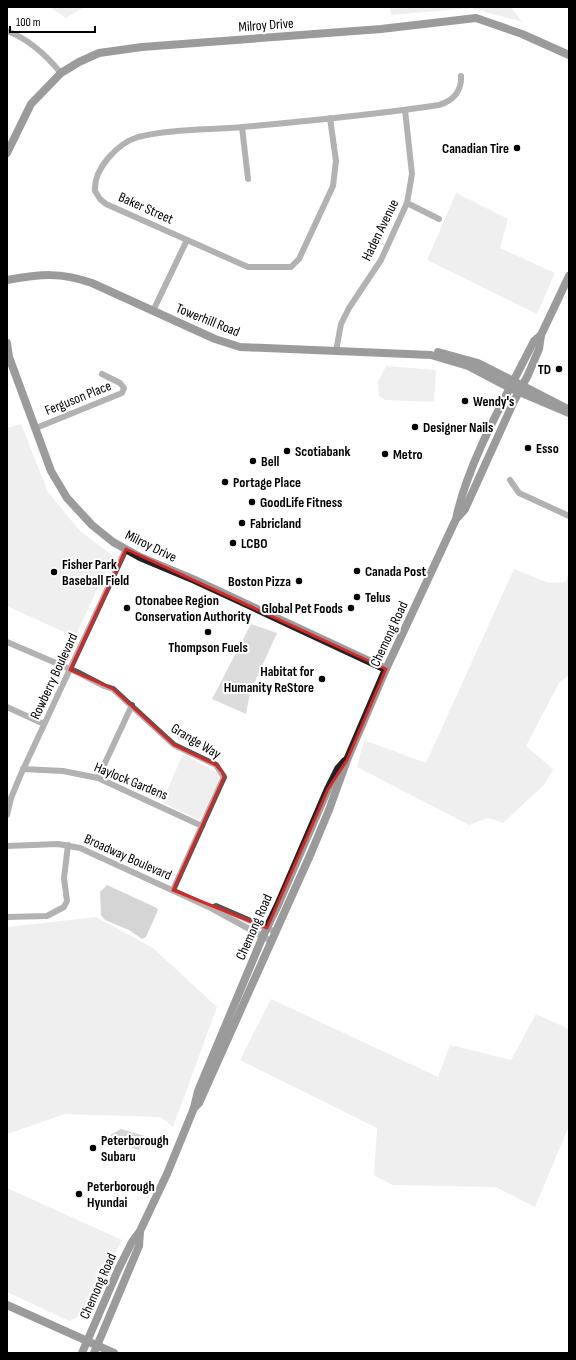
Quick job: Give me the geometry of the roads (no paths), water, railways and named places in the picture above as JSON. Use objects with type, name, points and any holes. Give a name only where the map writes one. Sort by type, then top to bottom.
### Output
[{"type":"main road","name":"Milroy Drive","points":[[7,153],[31,104],[61,73],[79,62],[99,53],[142,47],[381,28],[476,18],[522,34],[569,56]]},
{"type":"main road","name":"Towerhill Road","points":[[7,280],[49,274],[72,276],[92,283],[215,339],[240,347],[431,355],[468,366],[569,412]]},
{"type":"main road","name":"Chemong Road","points":[[456,519],[465,509],[521,389],[539,349],[542,335],[569,276]]},
{"type":"main road","name":"Chemong Road","points":[[194,1108],[199,1103],[276,932],[329,810],[347,760],[386,669],[456,519],[473,469],[534,341],[542,335]]},
{"type":"main road","name":"Milroy Drive","points":[[7,343],[9,357],[51,471],[68,498],[92,525],[140,557],[195,580],[386,669]]},
{"type":"main road","name":"Chemong Road","points":[[82,1353],[118,1270],[132,1242],[140,1231],[194,1108],[198,1091],[263,936],[328,789],[338,769],[347,760]]},
{"type":"main road","name":"Chemong Road","points":[[94,1353],[138,1246],[140,1231]]},
{"type":"main road","points":[[7,1305],[88,1340],[114,1353]]},
{"type":"street","points":[[7,31],[18,35],[40,51],[61,73]]},
{"type":"street","name":"Baker Street","points":[[330,118],[336,161],[333,186],[296,263],[291,267],[248,267],[100,199],[95,187],[107,160],[120,146],[137,138],[156,134],[330,118],[445,104],[458,93],[461,76]]},
{"type":"street","name":"Haden Avenue","points":[[336,351],[341,324],[349,308],[381,260],[407,203],[412,174],[405,110]]},
{"type":"street","points":[[242,127],[248,179]]},
{"type":"street","points":[[407,203],[439,218]]},
{"type":"street","points":[[153,311],[187,240]]},
{"type":"street","name":"Ferguson Place","points":[[36,428],[122,392],[124,388],[120,383],[102,374]]},
{"type":"street","points":[[510,480],[519,492],[569,516]]},
{"type":"street","name":"Rowberry Boulevard","points":[[7,815],[11,798],[23,769],[126,549]]},
{"type":"street","name":"Grange Way","points":[[7,642],[113,689],[174,745],[216,765],[222,772],[224,778],[173,890]]},
{"type":"street","points":[[98,778],[132,705]]},
{"type":"street","points":[[7,707],[44,724]]},
{"type":"street","name":"Haylock Gardens","points":[[23,769],[63,771],[98,778],[202,826]]},
{"type":"street","points":[[7,917],[47,916],[64,908],[67,901],[64,878],[68,845]]},
{"type":"street","name":"Broadway Boulevard","points":[[7,846],[68,845],[86,851],[211,908],[272,941]]},
{"type":"street","name":"Broadway Boulevard","points":[[211,908],[216,906],[276,932]]},
{"type":"place","name":"Canadian Tire","points":[[517,148]]},
{"type":"place","name":"TD","points":[[559,369]]},
{"type":"place","name":"Wendy's","points":[[465,401]]},
{"type":"place","name":"Designer Nails","points":[[415,427]]},
{"type":"place","name":"Esso","points":[[528,448]]},
{"type":"place","name":"Scotiabank","points":[[287,451]]},
{"type":"place","name":"Metro","points":[[385,454]]},
{"type":"place","name":"Bell","points":[[253,461]]},
{"type":"place","name":"Portage Place","points":[[225,482]]},
{"type":"place","name":"GoodLife Fitness","points":[[252,502]]},
{"type":"place","name":"Fabricland","points":[[242,523]]},
{"type":"place","name":"LCBO","points":[[233,543]]},
{"type":"place","name":"Canada Post","points":[[357,571]]},
{"type":"place","name":"Fisher Park Baseball Field","points":[[54,572]]},
{"type":"place","name":"Boston Pizza","points":[[299,581]]},
{"type":"place","name":"Telus","points":[[357,597]]},
{"type":"place","name":"Otonabee Region Conservation Authority","points":[[127,608]]},
{"type":"place","name":"Global Pet Foods","points":[[351,608]]},
{"type":"place","name":"Thompson Fuels","points":[[208,632]]},
{"type":"place","name":"Habitat for Humanity ReStore","points":[[322,679]]},
{"type":"place","name":"Peterborough Subaru","points":[[93,1148]]},
{"type":"place","name":"Peterborough Hyundai","points":[[79,1194]]}]
